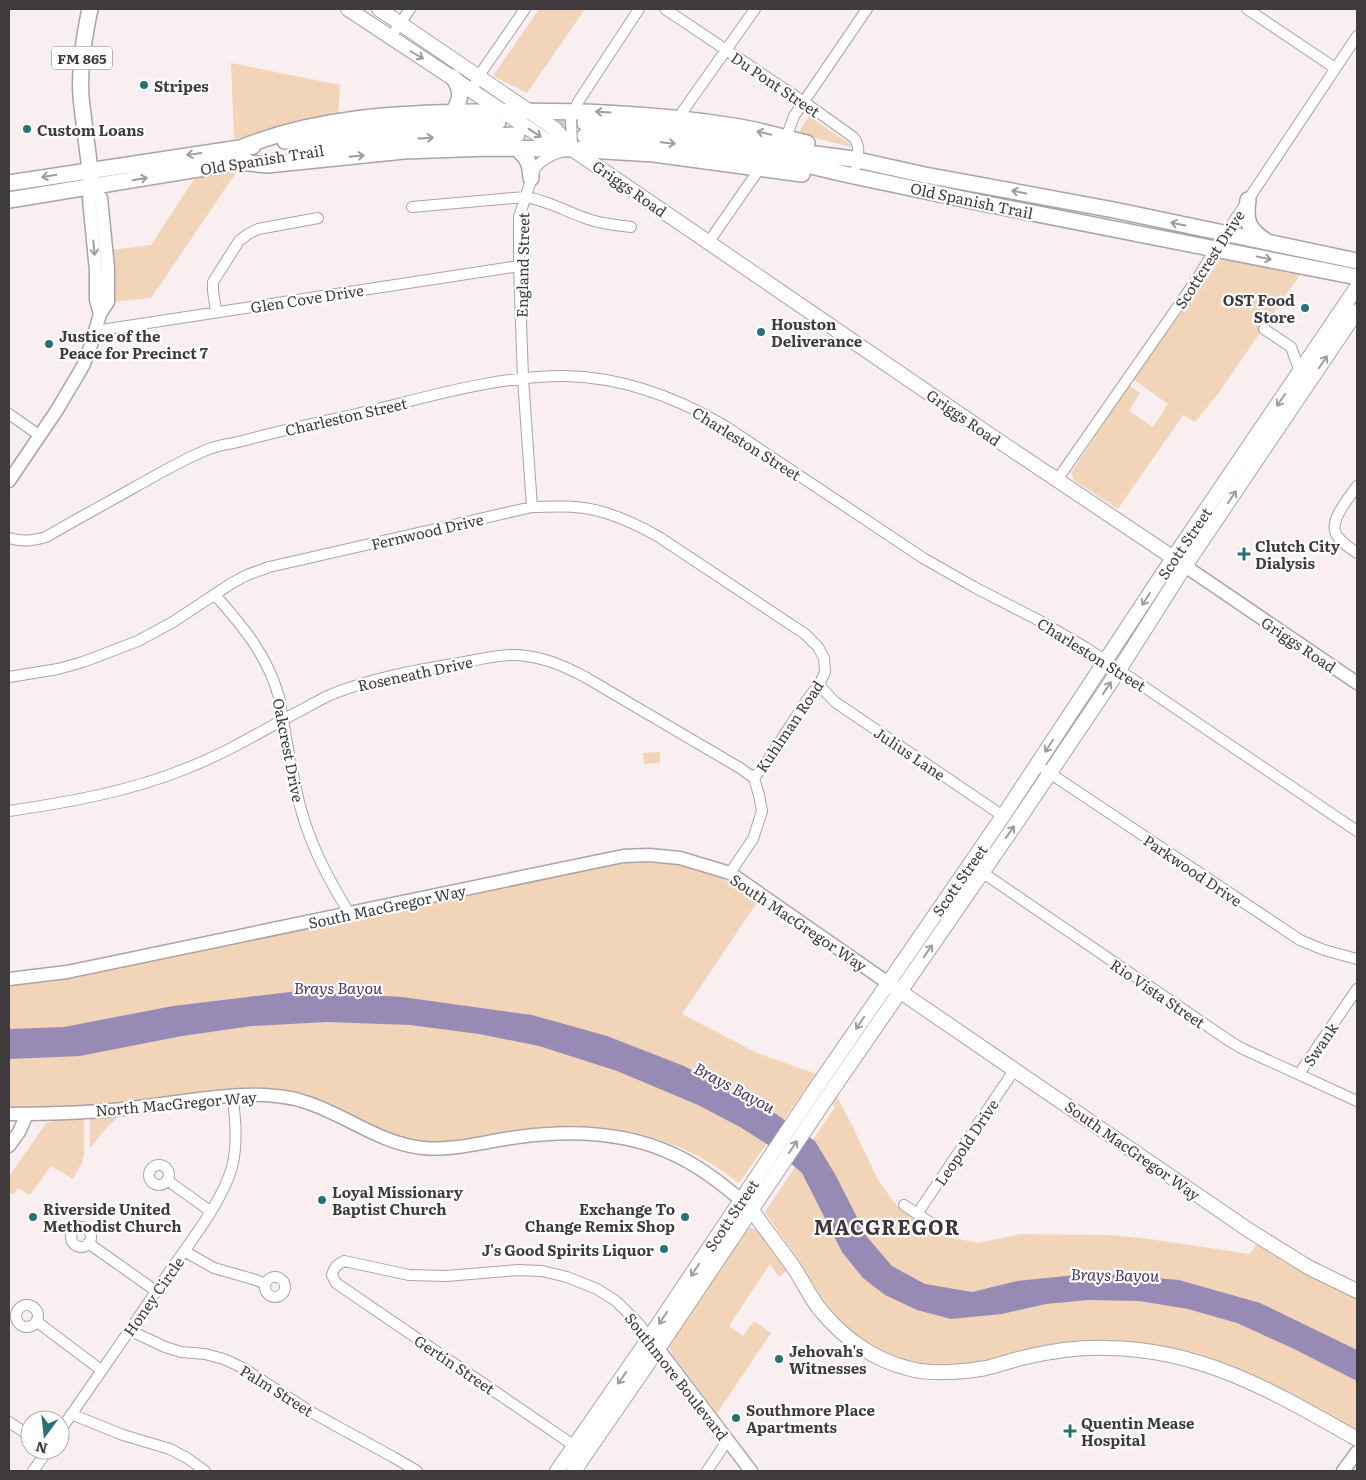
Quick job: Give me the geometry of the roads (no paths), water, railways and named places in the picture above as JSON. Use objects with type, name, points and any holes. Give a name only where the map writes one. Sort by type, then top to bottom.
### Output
[{"type":"main road","name":"FM 865","points":[[90,9],[85,30],[81,80],[92,187]]},
{"type":"main road","name":"Griggs Road","points":[[348,9],[390,38],[453,77],[472,91],[500,117],[546,140],[572,149]]},
{"type":"main road","name":"Griggs Road","points":[[379,9],[527,110],[555,130],[572,149],[708,243],[1186,566]]},
{"type":"main road","points":[[453,77],[459,87],[460,95],[453,112]]},
{"type":"main road","points":[[235,156],[285,132],[334,121],[453,112],[500,117],[527,110],[678,118],[743,127],[812,144],[855,160]]},
{"type":"main road","name":"Old Spanish Trail","points":[[9,200],[92,187],[378,128],[443,124],[500,117]]},
{"type":"main road","name":"Old Spanish Trail","points":[[1357,261],[1114,210],[726,137],[652,129],[585,130],[802,164],[995,206],[1357,277]]},
{"type":"main road","points":[[235,156],[267,165],[516,142],[572,149],[654,154],[805,174],[851,176]]},
{"type":"main road","points":[[516,142],[527,158],[531,178]]},
{"type":"main road","name":"Old Spanish Trail","points":[[9,182],[90,170],[235,156]]},
{"type":"main road","points":[[995,206],[998,188]]},
{"type":"main road","points":[[1248,200],[1247,221],[1256,234],[1267,242]]},
{"type":"main road","points":[[1110,228],[1114,210]]},
{"type":"main road","name":"Scott Street","points":[[574,1471],[580,1450],[650,1338],[741,1200],[760,1184],[826,1099],[1119,670],[1306,376],[1357,288]]},
{"type":"main road","name":"Scott Street","points":[[557,1471],[580,1450],[658,1349],[752,1210],[760,1184],[814,1091],[1003,816],[1173,558],[1306,376],[1357,311]]},
{"type":"main road","name":"South MacGregor Way","points":[[888,982],[1250,1231],[1308,1267],[1357,1292]]},
{"type":"main road","name":"North MacGregor Way","points":[[741,1200],[752,1210],[796,1271],[822,1312],[840,1331],[864,1350],[907,1369],[941,1372],[960,1371],[986,1368],[1026,1356],[1059,1351],[1108,1348],[1142,1350],[1191,1360],[1233,1374],[1280,1396],[1357,1439]]},
{"type":"street","points":[[390,38],[410,9]]},
{"type":"street","points":[[472,91],[478,77],[525,9]]},
{"type":"street","points":[[572,149],[572,119],[578,102],[639,9]]},
{"type":"street","name":"Du Pont Street","points":[[665,9],[804,102],[857,141],[859,147],[851,176]]},
{"type":"street","points":[[678,118],[754,9]]},
{"type":"street","points":[[786,138],[790,123],[867,9]]},
{"type":"street","points":[[1247,9],[1335,68]]},
{"type":"street","name":"Scottcrest Drive","points":[[1057,480],[1197,279],[1357,36]]},
{"type":"street","name":"England Street","points":[[532,507],[518,266],[519,217],[535,168],[550,155],[572,149]]},
{"type":"street","points":[[708,243],[760,168]]},
{"type":"street","points":[[9,481],[57,410],[83,366],[100,314],[108,302],[108,268],[101,198],[92,187]]},
{"type":"street","points":[[412,208],[525,197],[535,198],[588,219],[631,227]]},
{"type":"street","points":[[216,312],[213,291],[214,282],[239,241],[258,229],[318,218]]},
{"type":"street","name":"Glen Cove Drive","points":[[95,330],[518,266]]},
{"type":"street","points":[[1264,329],[1291,347],[1306,376]]},
{"type":"street","name":"Charleston Street","points":[[9,538],[19,541],[32,541],[46,537],[170,468],[211,449],[476,386],[524,378],[565,376],[601,380],[636,387],[665,395],[700,411],[923,558],[1088,648],[1357,831]]},
{"type":"street","points":[[9,414],[39,435]]},
{"type":"street","points":[[1357,486],[1334,521],[1336,534],[1344,543],[1357,552]]},
{"type":"street","name":"Fernwood Drive","points":[[9,677],[58,669],[115,650],[156,632],[247,575],[269,567],[532,507],[576,507],[603,512],[634,523],[658,536],[805,634],[818,647],[824,658]]},
{"type":"street","name":"Griggs Road","points":[[1186,566],[1357,683]]},
{"type":"street","name":"Oakcrest Drive","points":[[215,594],[248,634],[268,668],[278,694],[300,807],[316,853],[350,914]]},
{"type":"street","name":"Roseneath Drive","points":[[9,811],[91,798],[155,780],[219,755],[328,696],[364,682],[464,662],[515,655],[538,658],[560,664],[740,768],[754,778]]},
{"type":"street","name":"Kuhlman Road","points":[[730,873],[753,840],[762,812],[754,778],[809,697],[819,686],[825,672],[824,658]]},
{"type":"street","name":"Julius Lane","points":[[819,686],[835,702],[1003,816]]},
{"type":"street","name":"Parkwood Drive","points":[[1037,765],[1300,940],[1324,950],[1357,959]]},
{"type":"street","name":"South MacGregor Way","points":[[9,979],[67,972],[623,856],[649,855],[680,858],[730,873],[888,982]]},
{"type":"street","name":"Rio Vista Street","points":[[970,864],[1241,1048],[1357,1101]]},
{"type":"street","name":"Swank","points":[[1299,1074],[1357,989]]},
{"type":"street","name":"Leopold Drive","points":[[917,1214],[1015,1069]]},
{"type":"street","name":"North MacGregor Way","points":[[9,1114],[116,1110],[232,1095],[254,1094],[302,1101],[323,1109],[380,1137],[423,1148],[469,1146],[545,1133],[584,1133],[610,1136],[647,1144],[675,1155],[723,1185],[741,1200]]},
{"type":"street","name":"Honey Circle","points":[[71,1414],[184,1250],[222,1191],[232,1167],[236,1139],[236,1117],[232,1095]]},
{"type":"street","points":[[9,1146],[19,1132],[27,1114]]},
{"type":"street","points":[[167,1180],[210,1211]]},
{"type":"street","points":[[904,1205],[931,1223]]},
{"type":"street","points":[[88,1243],[156,1291]]},
{"type":"street","points":[[184,1250],[214,1268],[265,1284]]},
{"type":"street","name":"Southmore Boulevard","points":[[334,1269],[337,1264],[344,1262],[409,1275],[446,1276],[518,1270],[542,1271],[567,1277],[596,1289],[616,1301],[639,1324],[751,1471]]},
{"type":"street","name":"Gertin Street","points":[[334,1269],[332,1275],[336,1283],[580,1450]]},
{"type":"street","points":[[36,1321],[101,1370]]},
{"type":"street","name":"Palm Street","points":[[129,1330],[165,1347],[181,1352],[205,1354],[224,1359],[244,1368],[311,1412],[417,1471]]},
{"type":"street","points":[[71,1414],[124,1436],[170,1449],[205,1471]]},
{"type":"street","points":[[9,1422],[20,1429]]},
{"type":"street","points":[[707,1471],[727,1441]]},
{"type":"street","points":[[1343,1471],[1357,1452]]},
{"type":"street","points":[[33,1471],[41,1460]]},
{"type":"tunnel","points":[[512,122],[585,123]]},
{"type":"place","name":"Stripes","points":[[144,85]]},
{"type":"place","name":"Custom Loans","points":[[27,129]]},
{"type":"place","name":"OST Food Store","points":[[1305,308]]},
{"type":"place","name":"Houston Deliverance","points":[[761,332]]},
{"type":"place","name":"Justice of the Peace for Precinct 7","points":[[49,344]]},
{"type":"place","name":"Clutch City Dialysis","points":[[1244,554]]},
{"type":"place","name":"Loyal Missionary Baptist Church","points":[[322,1200]]},
{"type":"place","name":"Riverside United Methodist Church","points":[[33,1217]]},
{"type":"place","name":"Exchange To Change Remix Shop","points":[[685,1217]]},
{"type":"place","name":"J's Good Spirits Liquor","points":[[664,1249]]},
{"type":"place","name":"Jehovah's Witnesses","points":[[779,1359]]},
{"type":"place","name":"Southmore Place Apartments","points":[[736,1418]]},
{"type":"place","name":"Quentin Mease Hospital","points":[[1070,1431]]},
{"type":"district","name":"MACGREGOR","points":[[887,1226]]},
{"type":"water label","name":"Brays Bayou","points":[[338,987]]},
{"type":"water label","name":"Brays Bayou","points":[[735,1087]]},
{"type":"water label","name":"Brays Bayou","points":[[1115,1274]]}]
